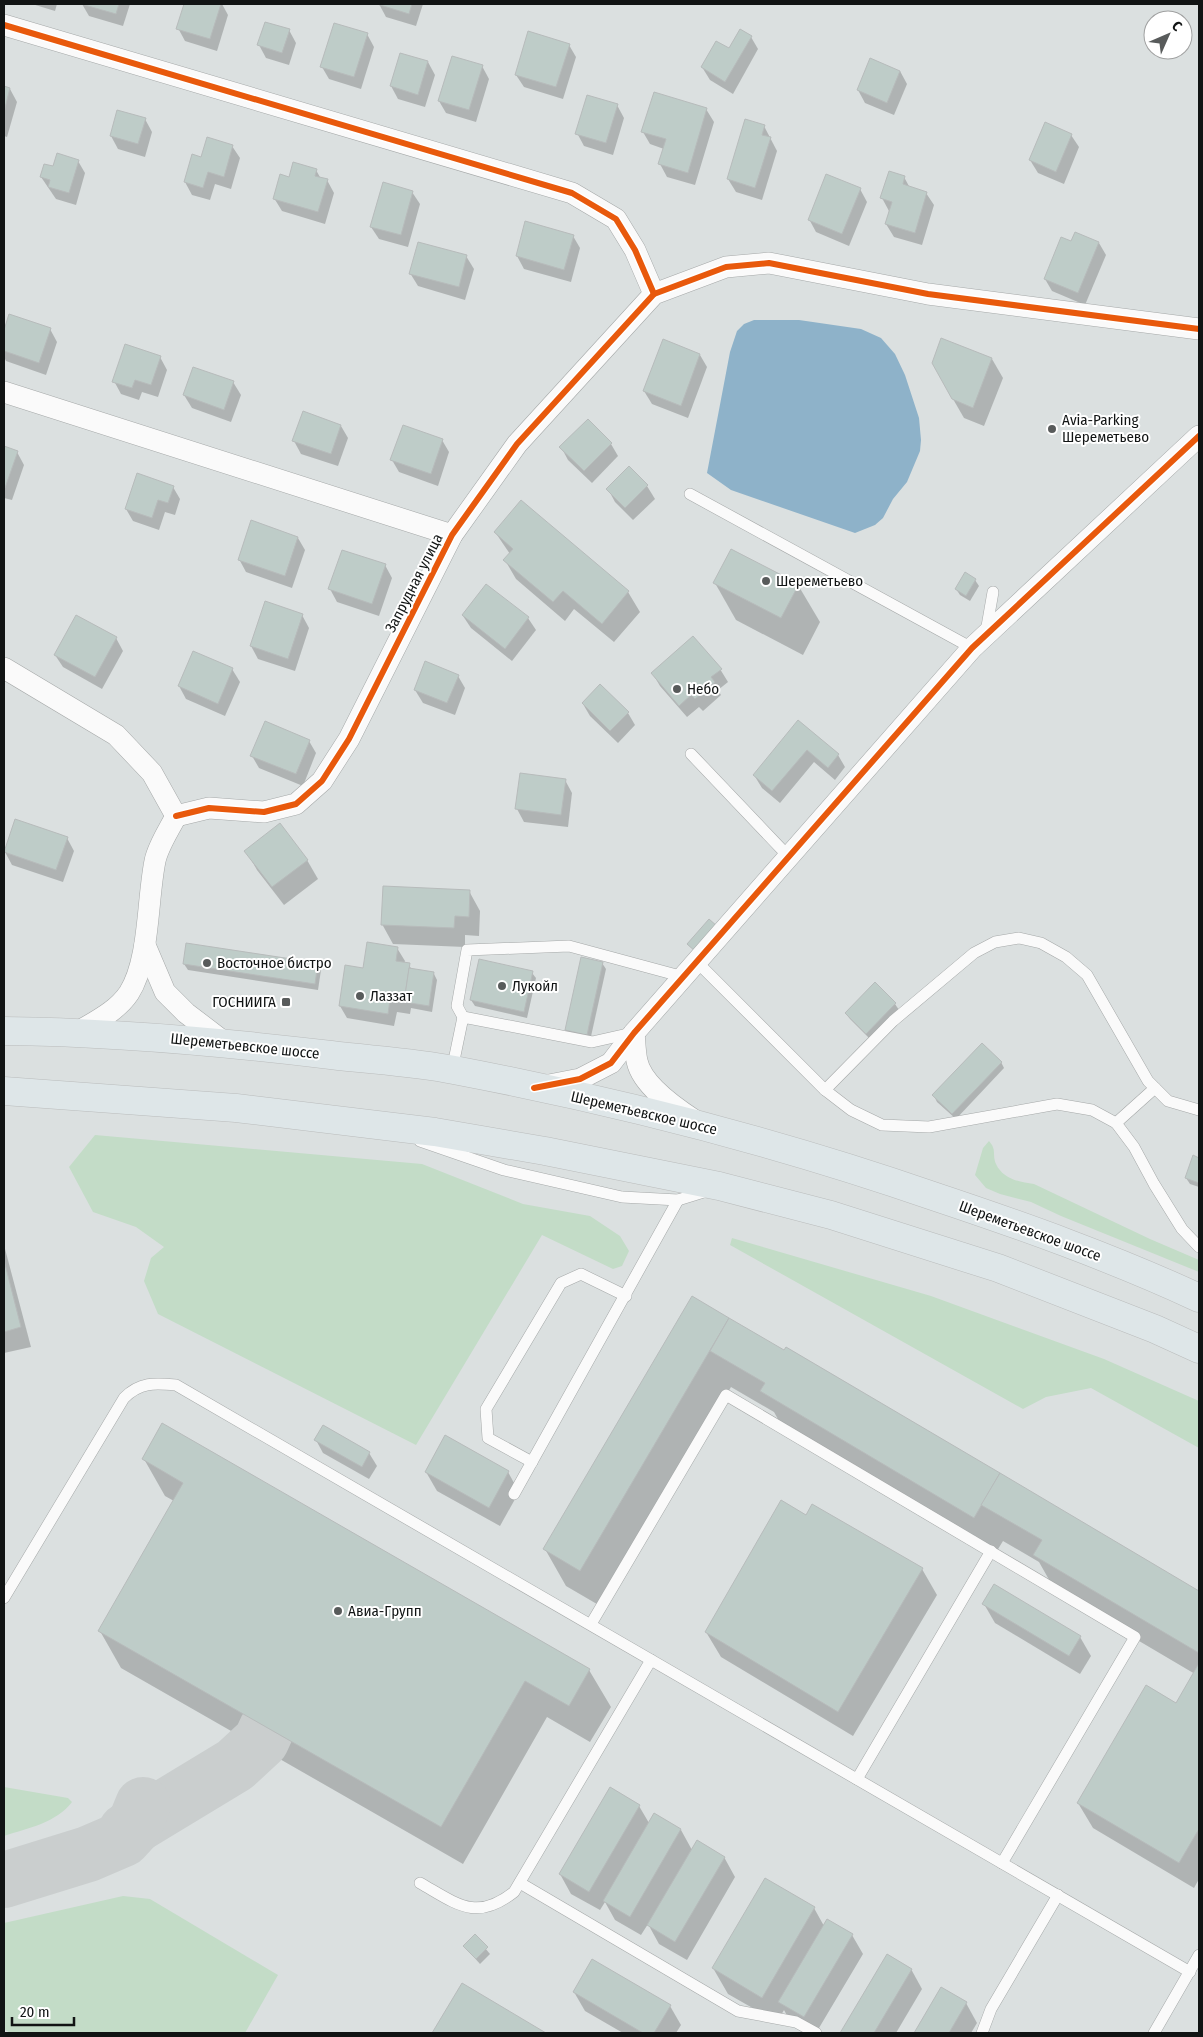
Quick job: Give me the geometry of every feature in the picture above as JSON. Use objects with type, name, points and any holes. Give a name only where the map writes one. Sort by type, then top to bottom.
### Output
[{"type":"main road","name":"Шереметьевское шоссе","points":[[4,1032],[78,1032],[224,1042],[452,1070],[699,1124],[841,1164],[1005,1220],[1163,1281],[1199,1298]]},
{"type":"main road","points":[[4,1091],[236,1108],[435,1132],[545,1151],[719,1186],[831,1215],[998,1268],[1156,1329],[1199,1349]]},
{"type":"street","points":[[4,25],[572,192],[616,219],[635,250],[654,294],[726,267],[768,263],[928,294],[1199,329]]},
{"type":"street","name":"Запрудная улица","points":[[176,816],[209,808],[264,812],[296,804],[322,781],[349,739],[452,535],[517,444],[654,294]]},
{"type":"street","points":[[4,392],[452,535]]},
{"type":"street","points":[[534,1088],[580,1079],[611,1063],[634,1033],[788,856],[979,642],[1199,436]]},
{"type":"street","points":[[4,668],[116,735],[152,773],[176,816],[155,859],[145,944],[137,976],[129,992],[116,1008],[78,1032]]},
{"type":"street","points":[[145,944],[165,992],[186,1013],[224,1042]]},
{"type":"street","points":[[634,1033],[637,1062],[649,1083],[668,1102],[699,1124]]},
{"type":"lane","points":[[690,494],[979,642],[994,592]]},
{"type":"lane","points":[[691,754],[788,856]]},
{"type":"lane","points":[[825,1090],[893,1021],[974,953],[995,942],[1019,938],[1041,943],[1066,957],[1087,975],[1148,1081],[1168,1101],[1199,1110]]},
{"type":"lane","points":[[452,1070],[463,1017],[457,1006],[467,950],[569,946],[690,969],[825,1090],[851,1110],[882,1125],[929,1127],[1057,1104],[1092,1110],[1116,1123],[1134,1147],[1182,1229],[1199,1248]]},
{"type":"lane","points":[[463,1017],[592,1042],[634,1033]]},
{"type":"lane","points":[[1116,1123],[1155,1088]]},
{"type":"lane","points":[[374,1124],[504,1170],[622,1197],[678,1200],[719,1186]]},
{"type":"lane","points":[[514,1494],[678,1200]]},
{"type":"lane","points":[[532,1462],[488,1438],[486,1409],[561,1283],[582,1274],[626,1296]]},
{"type":"lane","points":[[4,1598],[124,1398],[134,1388],[160,1383],[176,1385],[1190,1972]]},
{"type":"lane","points":[[591,1624],[726,1395],[1135,1637],[1002,1863]]},
{"type":"lane","points":[[857,1779],[991,1552]]},
{"type":"lane","points":[[420,1883],[446,1898],[475,1909],[494,1906],[514,1892],[651,1660]]},
{"type":"lane","points":[[520,1883],[738,2011],[796,2022],[816,2033]]},
{"type":"lane","points":[[982,2033],[991,2009],[1058,1895]]},
{"type":"lane","points":[[1154,2033],[1199,1955]]},
{"type":"green space","points":[[95,1135],[422,1164],[523,1204],[590,1216],[620,1236],[629,1251],[622,1266],[613,1269],[542,1235],[416,1445],[158,1314],[144,1281],[151,1258],[164,1247],[136,1227],[93,1212],[69,1167]]},
{"type":"green space","points":[[989,1141],[994,1150],[996,1164],[1007,1176],[1017,1181],[1034,1184],[1199,1260],[1199,1272],[1031,1202],[1000,1194],[986,1188],[975,1175],[983,1148]]},
{"type":"green space","points":[[732,1238],[931,1296],[1104,1359],[1199,1401],[1199,1448],[1091,1388],[1046,1397],[1023,1409],[730,1245]]},
{"type":"green space","points":[[4,1787],[68,1798],[72,1802],[50,1820],[4,1836]]},
{"type":"green space","points":[[123,1896],[150,1899],[278,1975],[245,2033],[10,2033],[4,2029],[4,1923]]},
{"type":"water","points":[[754,320],[799,320],[861,329],[881,338],[895,354],[905,375],[919,418],[920,451],[907,482],[893,499],[883,518],[875,525],[855,533],[731,490],[707,473],[730,352],[737,331],[744,324]]},
{"type":"building","points":[[81,4],[119,4],[116,14]]},
{"type":"building","points":[[184,4],[221,4],[210,39],[176,29]]},
{"type":"building","points":[[377,4],[412,4],[409,14]]},
{"type":"building","points":[[265,22],[290,29],[282,53],[257,45]]},
{"type":"building","points":[[334,23],[368,33],[354,77],[320,67]]},
{"type":"building","points":[[740,29],[752,36],[725,82],[701,67],[716,41],[729,48]]},
{"type":"building","points":[[528,31],[570,44],[556,87],[515,75]]},
{"type":"building","points":[[400,53],[428,61],[418,95],[390,86]]},
{"type":"building","points":[[452,56],[483,65],[469,110],[438,101]]},
{"type":"building","points":[[870,58],[900,71],[887,103],[857,90]]},
{"type":"building","points":[[4,86],[10,88],[4,112]]},
{"type":"building","points":[[654,92],[707,108],[688,173],[658,164],[666,139],[641,132]]},
{"type":"building","points":[[587,95],[618,104],[606,143],[575,134]]},
{"type":"building","points":[[117,110],[146,118],[138,144],[110,136]]},
{"type":"building","points":[[745,119],[765,125],[762,135],[771,137],[755,188],[727,179]]},
{"type":"building","points":[[1045,122],[1072,134],[1056,172],[1029,160]]},
{"type":"building","points":[[207,137],[233,145],[224,177],[208,172],[203,188],[184,182],[192,154],[201,157]]},
{"type":"building","points":[[57,153],[79,160],[69,193],[48,187],[50,180],[40,177],[44,164],[53,166]]},
{"type":"building","points":[[293,162],[317,169],[315,176],[328,179],[318,212],[273,199],[280,174],[289,177]]},
{"type":"building","points":[[889,171],[905,176],[903,184],[927,192],[915,233],[885,224],[892,202],[880,198]]},
{"type":"building","points":[[826,174],[861,188],[842,234],[808,220]]},
{"type":"building","points":[[383,182],[413,191],[401,235],[370,227]]},
{"type":"building","points":[[525,221],[574,235],[564,270],[516,256]]},
{"type":"building","points":[[1075,232],[1099,242],[1078,293],[1044,279],[1061,237],[1071,241]]},
{"type":"building","points":[[418,242],[467,255],[459,287],[409,274]]},
{"type":"building","points":[[9,314],[51,328],[39,363],[4,351],[4,330]]},
{"type":"building","points":[[941,338],[992,358],[973,408],[952,399],[932,363]]},
{"type":"building","points":[[663,339],[700,354],[681,406],[643,391]]},
{"type":"building","points":[[125,344],[161,356],[151,385],[135,380],[132,388],[112,382]]},
{"type":"building","points":[[193,367],[234,381],[224,410],[183,395]]},
{"type":"building","points":[[303,411],[341,425],[331,454],[292,441]]},
{"type":"building","points":[[588,419],[612,443],[584,471],[559,447]]},
{"type":"building","points":[[403,425],[443,439],[431,474],[390,460]]},
{"type":"building","points":[[4,446],[18,451],[5,488],[4,488]]},
{"type":"building","points":[[629,466],[648,485],[625,508],[606,489]]},
{"type":"building","points":[[137,473],[174,486],[168,503],[158,500],[152,518],[125,509]]},
{"type":"building","points":[[521,500],[629,591],[602,624],[563,591],[553,602],[503,560],[513,549],[494,532]]},
{"type":"building","points":[[251,520],[298,537],[285,576],[238,560]]},
{"type":"building","points":[[731,549],[799,584],[781,618],[713,583]]},
{"type":"building","points":[[342,550],[386,564],[372,604],[328,589]]},
{"type":"building","points":[[965,572],[976,579],[966,596],[955,589]]},
{"type":"building","points":[[486,584],[529,617],[505,649],[462,615]]},
{"type":"building","points":[[265,601],[303,614],[288,659],[250,646]]},
{"type":"building","points":[[76,615],[117,637],[95,677],[54,655]]},
{"type":"building","points":[[693,636],[722,669],[711,677],[715,682],[695,699],[691,695],[679,706],[651,673]]},
{"type":"building","points":[[193,651],[233,668],[218,704],[178,686]]},
{"type":"building","points":[[425,661],[459,675],[447,703],[414,690]]},
{"type":"building","points":[[600,684],[629,712],[610,731],[582,703]]},
{"type":"building","points":[[798,720],[839,754],[828,768],[807,750],[772,791],[753,775]]},
{"type":"building","points":[[265,721],[310,740],[296,774],[250,756]]},
{"type":"building","points":[[520,773],[566,779],[561,815],[515,809]]},
{"type":"building","points":[[15,819],[68,837],[56,870],[4,852]]},
{"type":"building","points":[[280,823],[308,860],[272,887],[244,851]]},
{"type":"building","points":[[383,886],[470,890],[469,917],[455,916],[454,928],[381,925]]},
{"type":"building","points":[[709,919],[718,927],[696,952],[687,944]]},
{"type":"building","points":[[367,942],[398,947],[396,961],[410,963],[404,1002],[390,1000],[388,1014],[339,1006],[345,965],[363,968]]},
{"type":"building","points":[[186,943],[318,963],[315,984],[183,964]]},
{"type":"building","points":[[581,957],[603,962],[587,1035],[565,1030]]},
{"type":"building","name":"Лукойл","points":[[479,959],[533,971],[524,1012],[470,1000]]},
{"type":"building","points":[[409,968],[434,972],[429,1006],[404,1002]]},
{"type":"building","points":[[875,982],[896,1003],[866,1034],[845,1013]]},
{"type":"building","points":[[982,1043],[1002,1062],[952,1114],[932,1095]]},
{"type":"building","points":[[1193,1155],[1199,1158],[1199,1183],[1185,1178]]},
{"type":"building","points":[[4,1260],[21,1327],[4,1332]]},
{"type":"building","points":[[692,1296],[729,1318],[580,1571],[543,1549]]},
{"type":"building","points":[[729,1318],[784,1350],[786,1347],[1000,1473],[974,1518],[760,1391],[765,1383],[710,1351]]},
{"type":"building","points":[[162,1423],[590,1669],[569,1706],[525,1681],[441,1827],[98,1631],[183,1483],[142,1459]]},
{"type":"building","points":[[323,1425],[370,1452],[362,1467],[314,1440]]},
{"type":"building","points":[[445,1435],[509,1471],[489,1508],[425,1472]]},
{"type":"building","points":[[1000,1473],[1199,1591],[1199,1653],[1033,1555],[1042,1540],[981,1505]]},
{"type":"building","points":[[781,1500],[806,1515],[812,1504],[923,1568],[838,1712],[705,1632]]},
{"type":"building","points":[[994,1584],[1081,1636],[1069,1656],[982,1604]]},
{"type":"building","points":[[1199,1663],[1199,1829],[1179,1863],[1077,1803],[1146,1685],[1176,1703]]},
{"type":"building","points":[[610,1787],[640,1805],[589,1892],[559,1874]]},
{"type":"building","points":[[654,1813],[681,1829],[630,1917],[603,1901]]},
{"type":"building","points":[[697,1840],[725,1857],[675,1942],[647,1925]]},
{"type":"building","points":[[765,1878],[815,1907],[762,1998],[712,1968]]},
{"type":"building","points":[[827,1919],[853,1934],[804,2017],[778,2002]]},
{"type":"building","points":[[475,1934],[488,1947],[476,1959],[463,1946]]},
{"type":"building","points":[[887,1954],[912,1969],[874,2033],[840,2033]]},
{"type":"building","points":[[592,1959],[671,2005],[654,2033],[643,2033],[573,1992]]},
{"type":"building","points":[[462,1983],[546,2033],[432,2033]]},
{"type":"building","points":[[941,1987],[967,2002],[949,2033],[914,2033]]},
{"type":"taxiway","points":[[126,1831],[235,1765],[261,1741],[267,1728]]},
{"type":"taxiway","points":[[4,1880],[88,1854],[123,1839],[134,1827],[143,1805]]},
{"type":"cycle path","points":[[4,25],[572,193],[616,219],[635,250],[654,294]]},
{"type":"cycle path","points":[[176,816],[209,808],[264,812],[296,804],[322,781],[349,739],[452,535],[517,444],[654,294],[726,267],[769,263],[928,294],[1199,329]]},
{"type":"cycle path","points":[[534,1088],[580,1079],[611,1063],[634,1033],[972,648],[1199,436]]},
{"type":"place","name":"Avia-Parking Шереметьево","points":[[1052,429]]},
{"type":"place","name":"Шереметьево","points":[[766,581]]},
{"type":"place","name":"Небо","points":[[677,689]]},
{"type":"place","name":"Восточное бистро","points":[[207,963]]},
{"type":"place","name":"Лукойл","points":[[502,986]]},
{"type":"place","name":"Лаззат","points":[[360,996]]},
{"type":"place","name":"ГОСНИИГА","points":[[286,1002]]},
{"type":"place","name":"Авиа-Групп","points":[[338,1611]]}]
